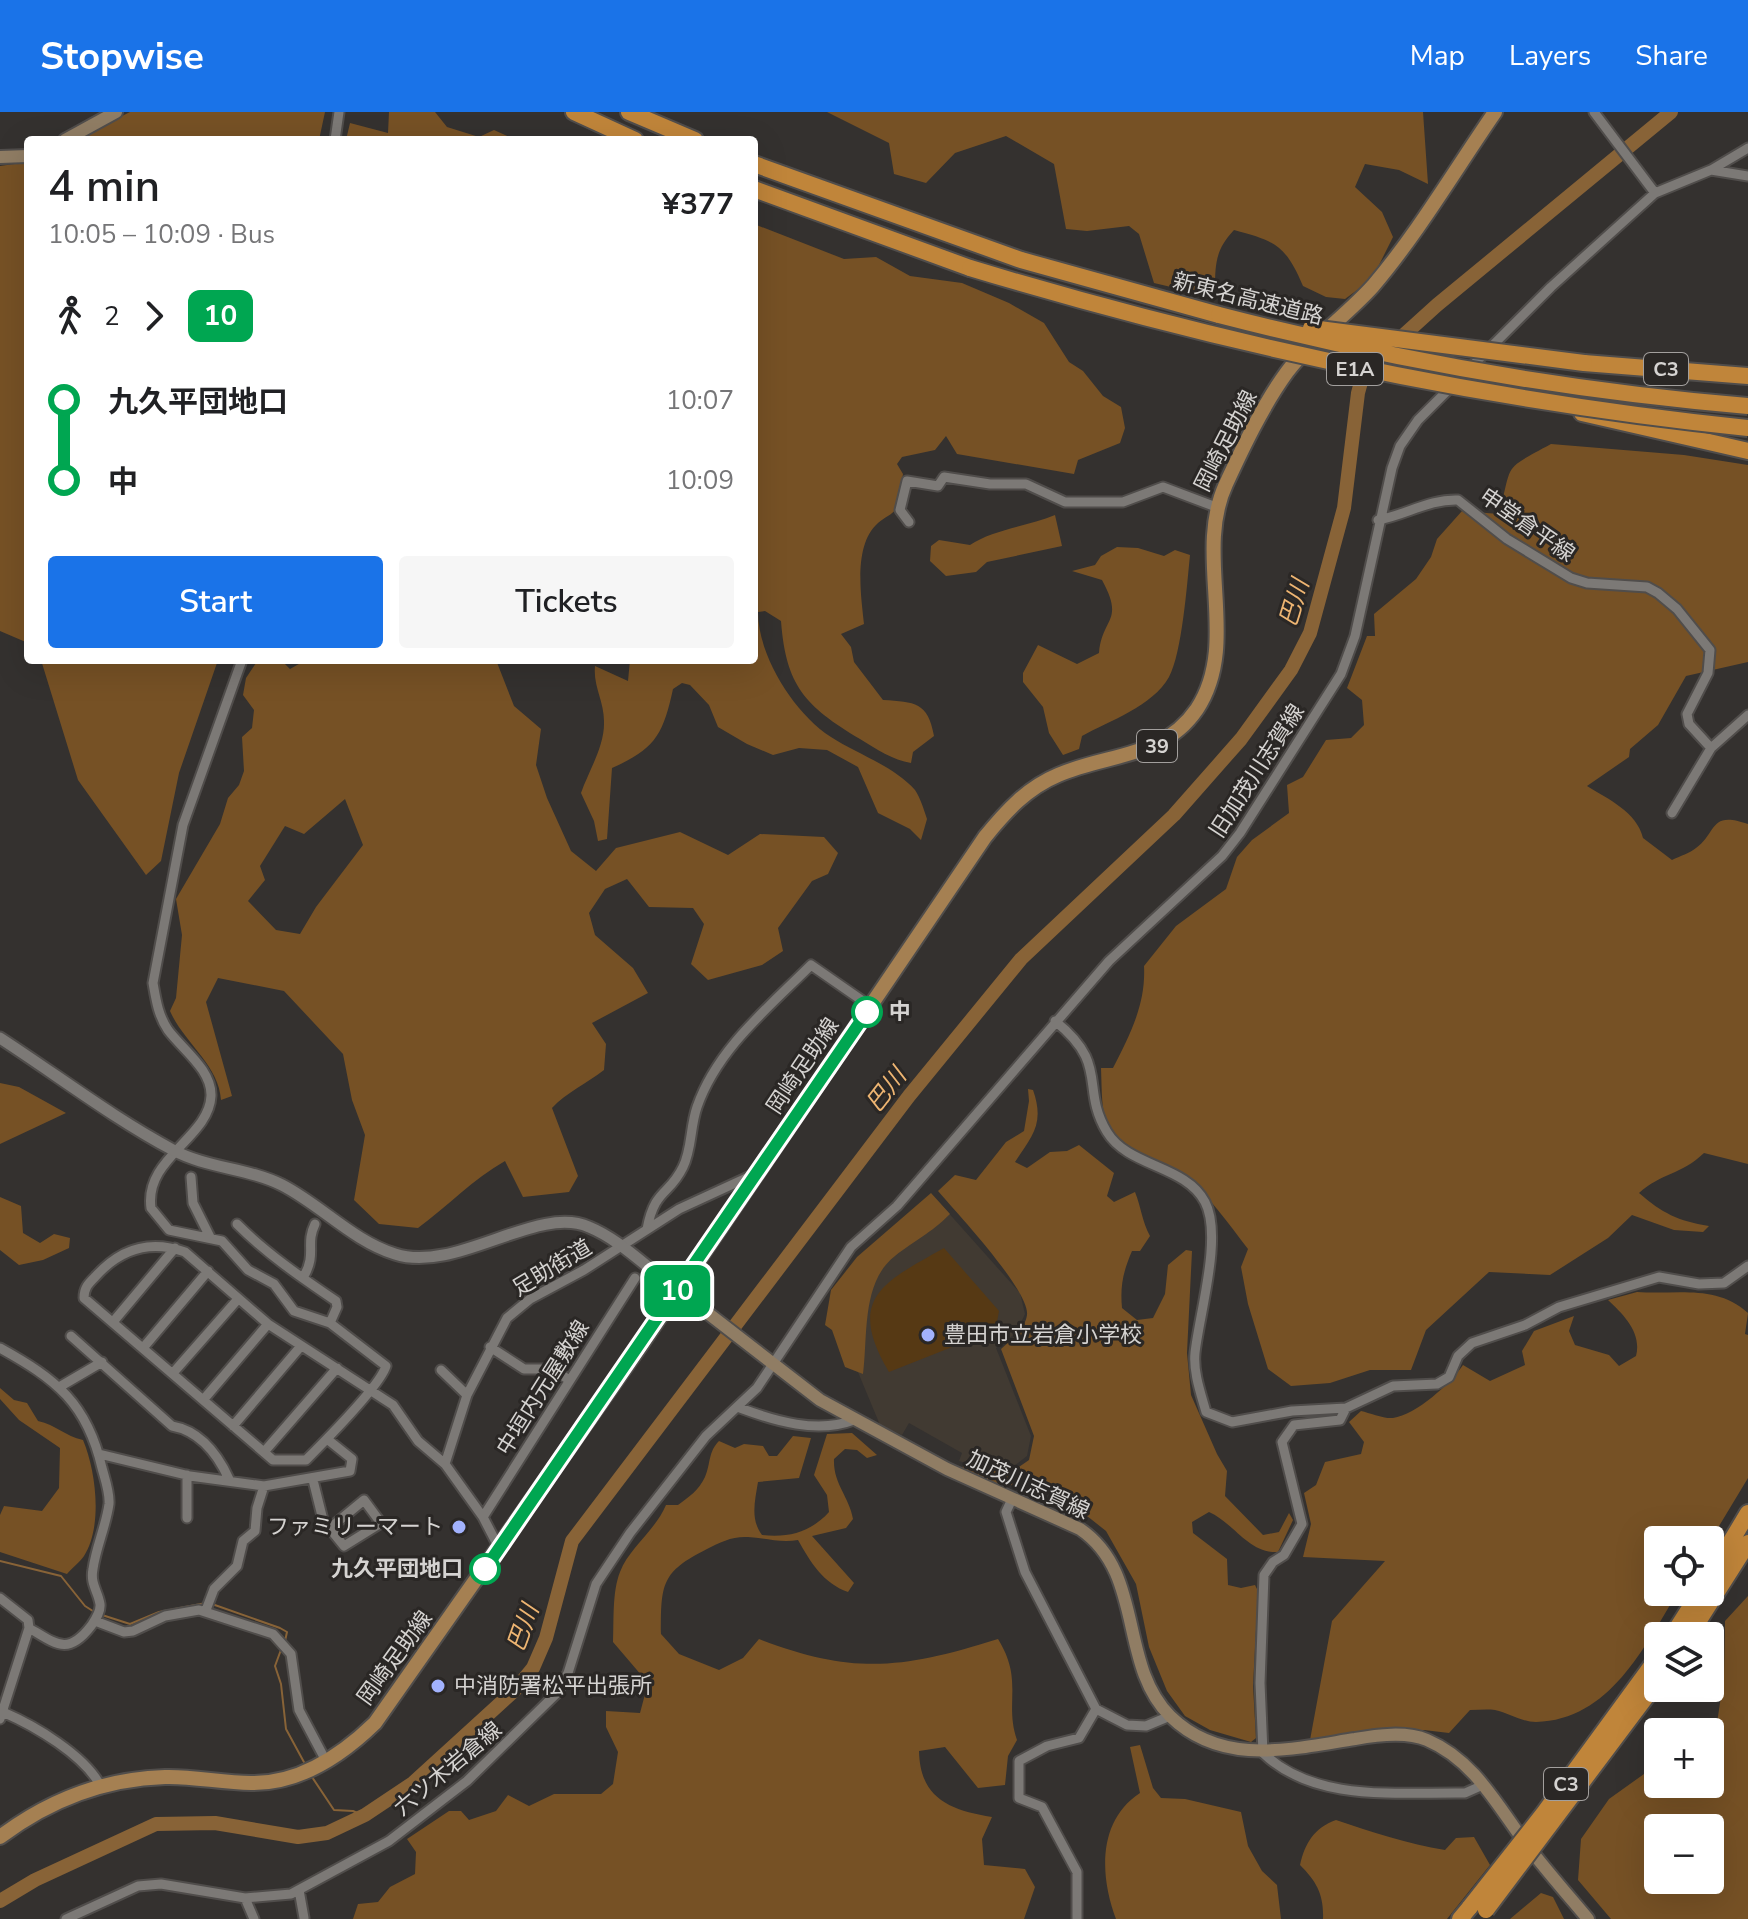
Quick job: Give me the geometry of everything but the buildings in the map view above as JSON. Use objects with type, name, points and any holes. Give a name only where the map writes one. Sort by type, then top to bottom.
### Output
[{"type":"highway","points":[[574,112],[626,136]]},
{"type":"highway","points":[[629,112],[686,136]]},
{"type":"highway","name":"新東名高速道路","points":[[758,165],[1021,260],[1219,315],[1363,350],[1520,379],[1748,406]]},
{"type":"highway","name":"新東名高速道路","points":[[758,190],[970,268],[1093,305],[1241,343],[1515,399],[1748,428]]},
{"type":"highway","name":"C3","points":[[1219,315],[1584,363],[1748,376]]},
{"type":"highway","points":[[1515,399],[1748,451]]},
{"type":"highway","points":[[1724,1553],[1748,1513]]},
{"type":"highway","points":[[1724,1572],[1748,1543]]},
{"type":"highway","points":[[1683,1622],[1696,1606]]},
{"type":"highway","name":"C3","points":[[1474,1914],[1644,1676]]},
{"type":"highway","name":"C3","points":[[1474,1914],[1644,1699]]},
{"type":"main road","points":[[72,136],[116,112]]},
{"type":"main road","name":"岡崎足助線","points":[[0,1837],[38,1811],[100,1785],[165,1777],[267,1783],[299,1775],[356,1741],[394,1699],[678,1290],[985,837],[1020,798],[1060,774],[1151,749],[1172,736],[1196,709],[1210,683],[1215,644],[1211,533],[1216,507],[1287,374],[1374,285],[1495,112]]},
{"type":"main road","points":[[0,157],[24,156]]},
{"type":"main road","name":"加茂川志賀線","points":[[678,1290],[820,1400],[1012,1499],[1080,1529],[1105,1550],[1114,1564],[1144,1670],[1170,1716],[1217,1745],[1263,1753],[1373,1736],[1423,1738],[1457,1756],[1588,1919]]},
{"type":"street","points":[[336,136],[339,112]]},
{"type":"street","points":[[1594,112],[1652,190]]},
{"type":"street","name":"旧加茂川志賀線","points":[[771,1363],[851,1247],[897,1206],[1055,1021],[1129,940],[1222,856],[1240,833],[1341,674],[1355,636],[1378,520],[1400,446],[1418,420],[1652,190],[1711,170],[1748,148]]},
{"type":"street","points":[[1711,170],[1748,176]]},
{"type":"street","points":[[909,522],[900,510],[907,481],[938,486],[944,477],[990,484],[1026,484],[1065,502],[1099,499],[1123,502],[1163,487],[1216,507]]},
{"type":"street","name":"申堂倉平線","points":[[1378,520],[1410,512],[1429,502],[1458,500],[1507,539],[1571,578],[1587,583],[1647,587],[1658,593],[1677,609],[1710,650],[1708,673],[1687,714],[1689,724],[1711,748]]},
{"type":"street","points":[[241,664],[183,825],[153,983],[157,1008],[168,1029],[209,1080],[211,1091],[207,1110],[151,1189],[152,1212],[169,1230],[210,1237],[227,1245],[248,1270],[274,1284],[294,1311],[330,1323],[386,1366],[370,1388],[327,1439],[306,1460],[273,1460],[84,1298],[85,1287],[111,1259],[124,1251],[175,1248],[185,1252],[268,1324],[370,1388],[393,1405],[418,1441],[445,1464],[483,1517],[499,1548]]},
{"type":"street","points":[[1672,813],[1711,748],[1748,715]]},
{"type":"street","points":[[647,1229],[652,1202],[683,1167],[696,1108],[717,1066],[745,1031],[811,965],[870,1006]]},
{"type":"street","points":[[1055,1021],[1073,1034],[1092,1066],[1097,1102],[1108,1134],[1122,1147],[1193,1188],[1210,1213],[1204,1307],[1195,1355],[1206,1412],[1232,1422],[1292,1411],[1346,1408],[1393,1386],[1437,1384],[1449,1377],[1458,1356],[1472,1343],[1525,1325],[1559,1307],[1659,1277],[1699,1284],[1724,1283],[1748,1266]]},
{"type":"street","points":[[0,1038],[175,1151],[278,1183],[368,1242],[396,1255],[436,1256],[548,1225],[570,1222],[589,1227],[678,1290]]},
{"type":"street","name":"足助街道","points":[[445,1464],[467,1395],[507,1318],[530,1299],[620,1248],[679,1209],[755,1174]]},
{"type":"street","points":[[191,1177],[193,1203],[210,1237]]},
{"type":"street","points":[[237,1224],[275,1259],[304,1276],[336,1301],[337,1307],[330,1323]]},
{"type":"street","points":[[304,1276],[312,1264],[310,1235],[315,1224]]},
{"type":"street","points":[[113,1322],[175,1248]]},
{"type":"street","points":[[143,1348],[208,1271]]},
{"type":"street","name":"中垣内元屋敷線","points":[[483,1517],[635,1278]]},
{"type":"street","points":[[173,1373],[238,1299]]},
{"type":"street","points":[[204,1399],[268,1324]]},
{"type":"street","points":[[71,1336],[172,1426],[190,1430],[220,1460],[229,1479]]},
{"type":"street","points":[[233,1426],[301,1346]]},
{"type":"street","points":[[490,1347],[524,1369],[553,1369],[569,1380]]},
{"type":"street","points":[[0,1348],[61,1386],[91,1429],[109,1501],[91,1583],[100,1604],[95,1621],[81,1639],[65,1645],[56,1644],[29,1628]]},
{"type":"street","points":[[61,1386],[102,1362]]},
{"type":"street","name":"六ツ木岩倉線","points":[[66,1919],[138,1886],[161,1884],[245,1898],[299,1890],[389,1841],[436,1807],[513,1739],[557,1693],[568,1673],[596,1584],[657,1495],[706,1436],[740,1408],[771,1363]]},
{"type":"street","points":[[264,1452],[337,1368]]},
{"type":"street","points":[[441,1370],[467,1395]]},
{"type":"street","points":[[740,1408],[785,1424],[842,1425],[854,1420]]},
{"type":"street","points":[[1346,1408],[1340,1420],[1294,1425],[1282,1442],[1302,1524],[1284,1555],[1273,1562],[1264,1575],[1260,1683],[1263,1753],[1280,1770],[1341,1790],[1465,1793],[1483,1785]]},
{"type":"street","points":[[99,1454],[187,1475],[264,1486],[345,1475],[354,1465],[327,1439]]},
{"type":"street","points":[[187,1475],[187,1518]]},
{"type":"street","points":[[313,1480],[323,1520],[344,1546],[381,1523],[364,1500],[330,1528]]},
{"type":"street","points":[[206,1610],[214,1589],[240,1561],[240,1547],[255,1531],[257,1508],[264,1486]]},
{"type":"street","points":[[1012,1499],[1006,1512],[1025,1572],[1096,1709],[1127,1725],[1146,1726],[1170,1716]]},
{"type":"street","points":[[0,1598],[28,1620],[29,1628],[2,1716],[40,1729],[94,1774],[100,1785]]},
{"type":"street","points":[[95,1621],[124,1632],[165,1616],[206,1610],[273,1634],[291,1654],[299,1710],[326,1761]]},
{"type":"street","points":[[1077,1919],[1077,1872],[1042,1807],[1019,1798],[1019,1761],[1047,1746],[1079,1738],[1096,1709]]},
{"type":"street","points":[[299,1890],[304,1918]]},
{"type":"street","points":[[245,1898],[254,1919]]},
{"type":"shaded area","points":[[130,112],[325,112],[320,136],[82,136]]},
{"type":"shaded area","points":[[389,112],[435,112],[447,127],[476,136],[347,136],[350,123],[388,133]]},
{"type":"shaded area","points":[[827,112],[1423,112],[1428,184],[1399,170],[1365,164],[1355,187],[1382,212],[1393,237],[1372,279],[1345,299],[1326,297],[1303,286],[1291,262],[1278,247],[1234,230],[1218,257],[1215,289],[1188,291],[1154,283],[1139,234],[1129,226],[1087,231],[1066,229],[1054,164],[1006,136],[955,153],[926,183],[894,174],[889,143]]},
{"type":"shaded area","points":[[494,130],[507,136],[481,136]]},
{"type":"shaded area","points":[[24,163],[24,641],[0,631],[0,166]]},
{"type":"shaded area","points":[[758,226],[844,259],[876,257],[910,276],[962,283],[1009,303],[1044,323],[1069,362],[1083,371],[1103,396],[1121,407],[1125,428],[1120,443],[1078,460],[1074,474],[957,454],[946,436],[935,450],[902,457],[897,464],[903,474],[898,507],[870,532],[862,557],[860,571],[864,624],[841,634],[851,647],[854,662],[883,700],[912,703],[928,716],[934,736],[913,752],[911,763],[872,747],[812,704],[794,678],[788,662],[781,621],[765,611],[758,612]]},
{"type":"shaded area","points":[[1551,444],[1684,455],[1748,465],[1748,662],[1686,676],[1658,725],[1630,749],[1629,757],[1587,786],[1628,814],[1643,838],[1672,860],[1696,848],[1720,821],[1735,820],[1748,824],[1748,1164],[1704,1153],[1639,1193],[1671,1215],[1709,1226],[1703,1232],[1674,1230],[1632,1215],[1608,1238],[1550,1275],[1489,1272],[1426,1330],[1411,1370],[1370,1370],[1330,1383],[1291,1386],[1268,1369],[1248,1304],[1241,1267],[1248,1249],[1192,1182],[1175,1169],[1133,1148],[1112,1131],[1104,1113],[1101,1068],[1113,1068],[1131,1031],[1140,1006],[1144,966],[1176,926],[1226,889],[1237,857],[1252,840],[1289,813],[1287,785],[1303,777],[1326,740],[1351,738],[1364,725],[1362,700],[1347,688],[1367,636],[1375,636],[1374,614],[1416,579],[1431,557],[1437,539],[1462,511],[1499,514],[1508,476],[1516,464]]},
{"type":"shaded area","points":[[1055,515],[1062,546],[987,562],[976,572],[946,576],[930,561],[931,546],[939,540],[970,545]]},
{"type":"shaded area","points":[[1117,547],[1138,548],[1164,556],[1175,550],[1190,555],[1174,666],[1162,687],[1152,696],[1130,712],[1082,736],[1079,749],[1063,755],[1049,733],[1043,707],[1023,682],[1023,673],[1038,645],[1077,664],[1099,653],[1112,612],[1109,594],[1102,580],[1072,571],[1095,565],[1101,556]]},
{"type":"shaded area","points":[[758,612],[764,647],[771,665],[804,714],[831,737],[886,767],[915,790],[927,819],[921,840],[910,829],[878,813],[858,767],[827,750],[799,748],[773,755],[747,744],[718,727],[709,705],[690,685],[682,683],[673,689],[655,739],[638,754],[612,768],[607,839],[598,841],[594,821],[581,793],[604,730],[595,666],[628,681],[630,664],[758,664]]},
{"type":"shaded area","points":[[42,664],[217,664],[179,773],[161,861],[146,875],[78,780]]},
{"type":"shaded area","points":[[255,664],[285,664],[290,669],[299,664],[498,664],[514,706],[541,729],[536,765],[571,851],[596,871],[616,848],[680,832],[728,855],[760,834],[824,837],[838,853],[828,874],[812,881],[778,928],[783,951],[762,965],[708,980],[691,964],[704,924],[693,908],[649,907],[627,879],[605,889],[589,913],[595,935],[633,968],[648,993],[592,1023],[606,1044],[604,1070],[552,1108],[578,1176],[569,1192],[523,1197],[505,1161],[418,1228],[379,1224],[354,1200],[365,1135],[352,1100],[343,1054],[284,991],[218,978],[206,1002],[232,1096],[221,1100],[219,1087],[208,1065],[170,1011],[176,998],[182,935],[176,899],[220,824],[228,798],[239,785],[244,771],[242,737],[252,728],[254,710],[243,695],[246,678]],"holes":[[[345,799],[363,845],[316,907],[300,934],[276,930],[248,901],[265,880],[260,866],[285,826],[304,834]]]},
{"type":"shaded area","points":[[0,1083],[19,1087],[66,1113],[0,1144]]},
{"type":"shaded area","points":[[1028,1089],[1033,1090],[1037,1121],[1015,1162],[1027,1168],[1050,1152],[1067,1151],[1079,1145],[1114,1173],[1107,1196],[1114,1202],[1135,1192],[1150,1236],[1140,1251],[1132,1251],[1124,1272],[1122,1308],[1137,1320],[1153,1318],[1165,1294],[1168,1265],[1186,1250],[1192,1251],[1187,1353],[1191,1395],[1227,1471],[1225,1496],[1263,1535],[1279,1532],[1289,1513],[1293,1520],[1278,1552],[1258,1548],[1209,1512],[1192,1522],[1193,1533],[1227,1559],[1228,1585],[1241,1588],[1255,1585],[1258,1591],[1253,1686],[1256,1738],[1251,1742],[1210,1730],[1185,1716],[1167,1691],[1149,1647],[1136,1584],[1106,1531],[1053,1489],[990,1483],[962,1470],[963,1466],[1010,1473],[1029,1460],[1034,1436],[1001,1349],[1021,1330],[1027,1315],[1017,1288],[1005,1271],[938,1191],[955,1175],[976,1180],[1006,1142],[1024,1131]]},
{"type":"shaded area","points":[[931,1193],[950,1214],[884,1267],[871,1295],[863,1374],[845,1367],[832,1330],[825,1325],[831,1290],[857,1257]]},
{"type":"shaded area","points":[[0,1197],[21,1206],[23,1233],[40,1243],[54,1234],[70,1238],[69,1248],[43,1260],[19,1265],[0,1250]]},
{"type":"shaded area","name":"豊田市立岩倉小学校","points":[[937,1200],[1020,1293],[1025,1314],[1016,1333],[996,1348],[1031,1436],[1027,1456],[1009,1470],[984,1469],[959,1461],[962,1453],[909,1423],[902,1435],[880,1425],[843,1336],[846,1290]]},
{"type":"shaded area","points":[[944,1248],[999,1311],[997,1322],[985,1334],[889,1372],[876,1347],[871,1309],[889,1283]]},
{"type":"shaded area","points":[[1637,1292],[1709,1294],[1736,1304],[1748,1313],[1745,1334],[1748,1335],[1748,1478],[1719,1526],[1644,1526],[1644,1606],[1670,1606],[1660,1622],[1644,1622],[1644,1648],[1638,1657],[1604,1694],[1585,1709],[1562,1718],[1531,1722],[1495,1710],[1470,1710],[1449,1733],[1424,1730],[1310,1740],[1332,1621],[1385,1561],[1303,1557],[1311,1524],[1304,1493],[1316,1485],[1325,1462],[1361,1454],[1364,1442],[1349,1422],[1361,1411],[1393,1418],[1412,1411],[1442,1389],[1463,1365],[1490,1381],[1525,1365],[1522,1351],[1534,1331],[1574,1316],[1569,1331],[1575,1345],[1609,1355],[1619,1366],[1636,1356],[1636,1340],[1625,1318],[1608,1300]]},
{"type":"shaded area","points":[[0,1388],[14,1400],[27,1403],[38,1421],[83,1440],[88,1453],[96,1498],[94,1530],[84,1556],[67,1574],[0,1552],[0,1515],[4,1506],[42,1511],[59,1488],[60,1448],[19,1420],[0,1399]]},
{"type":"shaded area","points":[[852,1433],[877,1455],[867,1458],[857,1450],[845,1449],[834,1459],[836,1476],[853,1519],[846,1528],[812,1536],[854,1583],[848,1592],[825,1578],[798,1540],[732,1539],[692,1557],[672,1573],[663,1591],[661,1634],[679,1654],[719,1670],[743,1658],[759,1639],[823,1658],[878,1664],[934,1657],[998,1639],[1010,1667],[1012,1714],[1017,1740],[1008,1756],[1005,1785],[978,1788],[945,1747],[919,1751],[921,1767],[931,1791],[950,1805],[992,1817],[982,1839],[984,1865],[1025,1869],[1035,1887],[1024,1919],[353,1919],[358,1904],[378,1902],[390,1887],[415,1874],[416,1852],[407,1839],[449,1811],[461,1811],[469,1820],[496,1811],[508,1795],[529,1806],[554,1794],[601,1794],[613,1784],[618,1752],[606,1727],[606,1711],[640,1713],[648,1683],[613,1642],[617,1580],[629,1555],[666,1505],[678,1505],[700,1486],[713,1449],[719,1441],[735,1448],[744,1444],[763,1446],[769,1456],[777,1456],[793,1436],[811,1438],[799,1478],[758,1482],[754,1510],[758,1529],[762,1535],[781,1535],[807,1529],[829,1512],[827,1495],[814,1475],[827,1434]]},
{"type":"shaded area","points":[[1748,1596],[1748,1919],[1611,1919],[1578,1880],[1581,1839],[1609,1799],[1644,1774],[1644,1798],[1724,1798],[1724,1718],[1718,1718],[1720,1702],[1724,1702],[1725,1621]]},
{"type":"shaded area","points":[[1140,1745],[1153,1788],[1161,1798],[1185,1799],[1241,1812],[1248,1846],[1262,1871],[1277,1885],[1281,1919],[1116,1919],[1107,1886],[1106,1851],[1116,1819],[1140,1793],[1130,1747]]},
{"type":"shaded area","points":[[1336,1820],[1445,1850],[1456,1838],[1474,1837],[1490,1865],[1447,1919],[1323,1919],[1318,1889],[1300,1865],[1312,1837]]},
{"type":"shaded area","points":[[1541,1893],[1553,1897],[1564,1919],[1510,1919]]},
{"type":"waterway","name":"巴川","points":[[0,1901],[35,1880],[156,1824],[215,1823],[298,1837],[327,1833],[365,1815],[413,1783],[515,1690],[533,1668],[546,1638],[572,1541],[909,1096],[1021,959],[1174,815],[1241,739],[1291,670],[1310,633],[1344,508],[1358,393],[1364,371],[1437,305],[1671,112]]},
{"type":"waterway","points":[[0,1561],[61,1576],[85,1606],[96,1613]]},
{"type":"waterway","points":[[102,1615],[130,1624],[159,1612],[206,1603]]},
{"type":"waterway","points":[[212,1604],[280,1628],[287,1632],[285,1641]]},
{"type":"waterway","points":[[282,1647],[275,1666],[281,1684],[286,1729],[305,1764]]},
{"type":"waterway","points":[[312,1777],[334,1810],[353,1811],[366,1817]]},
{"type":"bus line","name":"10","points":[[485,1569],[867,1012]]},
{"type":"place","name":"中","points":[[867,1012]]},
{"type":"place","name":"豊田市立岩倉小学校","points":[[928,1335]]},
{"type":"place","name":"ファミリーマート","points":[[459,1527]]},
{"type":"place","name":"九久平団地口","points":[[485,1569]]},
{"type":"place","name":"中消防署松平出張所","points":[[438,1686]]}]
